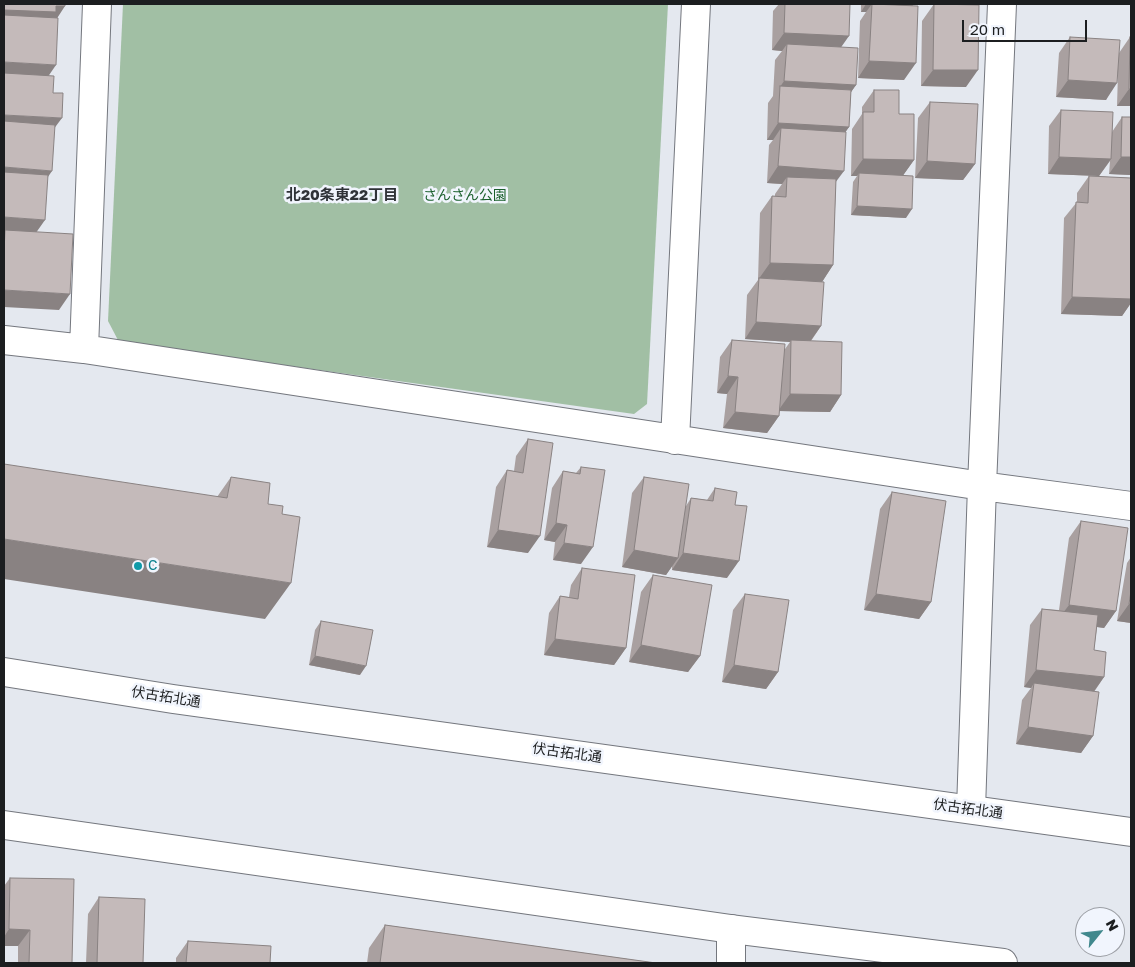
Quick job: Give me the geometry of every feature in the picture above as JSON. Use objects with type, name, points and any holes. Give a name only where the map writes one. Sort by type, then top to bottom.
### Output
[{"type":"street","points":[[84,349],[97,4]]},
{"type":"street","points":[[675,440],[696,4]]},
{"type":"street","points":[[971,809],[1002,4]]},
{"type":"street","points":[[4,340],[84,349],[675,440],[982,486],[1131,506]]},
{"type":"street","name":"伏古拓北通","points":[[4,672],[172,699],[1131,832]]},
{"type":"street","points":[[4,826],[731,929],[1003,963]]},
{"type":"street","points":[[731,929],[731,963]]},
{"type":"green space","name":"さんさん公園","points":[[123,4],[668,4],[647,404],[634,414],[119,342],[108,321]]},
{"type":"building","points":[[4,4],[65,4],[65,6],[56,6],[56,12],[4,10]]},
{"type":"building","points":[[785,4],[850,4],[849,36],[784,33]]},
{"type":"building","points":[[872,4],[918,6],[916,63],[869,61]]},
{"type":"building","points":[[934,4],[979,5],[978,70],[933,70]]},
{"type":"building","points":[[4,15],[58,18],[56,65],[4,62]]},
{"type":"building","points":[[1070,37],[1120,40],[1117,83],[1068,80]]},
{"type":"building","points":[[1130,37],[1131,89],[1129,89]]},
{"type":"building","points":[[787,44],[858,48],[856,85],[784,81]]},
{"type":"building","points":[[4,73],[54,76],[53,93],[63,93],[62,118],[4,115]]},
{"type":"building","points":[[780,86],[851,90],[849,127],[778,123]]},
{"type":"building","points":[[874,90],[899,90],[899,114],[914,114],[914,160],[863,159],[863,112],[874,112]]},
{"type":"building","points":[[930,102],[978,104],[975,164],[927,161]]},
{"type":"building","points":[[1061,110],[1113,112],[1111,159],[1059,157]]},
{"type":"building","points":[[1122,117],[1131,117],[1131,157],[1121,157]]},
{"type":"building","points":[[4,121],[55,125],[52,171],[4,167]]},
{"type":"building","points":[[781,128],[846,132],[844,171],[778,166]]},
{"type":"building","points":[[4,172],[48,175],[45,220],[4,217]]},
{"type":"building","points":[[859,173],[913,176],[912,209],[857,206]]},
{"type":"building","points":[[1089,176],[1131,178],[1131,299],[1072,297],[1076,202],[1088,203]]},
{"type":"building","points":[[787,177],[836,179],[833,265],[770,263],[772,196],[786,197]]},
{"type":"building","points":[[5,230],[73,234],[70,294],[4,290]]},
{"type":"building","points":[[759,278],[824,282],[821,326],[756,322]]},
{"type":"building","points":[[732,340],[785,344],[779,416],[735,412],[738,377],[728,376]]},
{"type":"building","points":[[791,340],[842,342],[841,395],[790,394]]},
{"type":"building","points":[[528,439],[553,443],[540,536],[498,530],[507,470],[523,473]]},
{"type":"building","points":[[4,464],[227,498],[231,477],[270,483],[268,504],[283,506],[282,514],[300,517],[291,583],[4,539]]},
{"type":"building","points":[[581,467],[605,470],[593,547],[564,543],[567,525],[556,523],[563,471],[580,474]]},
{"type":"building","points":[[644,477],[689,484],[678,558],[634,550]]},
{"type":"building","points":[[715,488],[737,492],[735,505],[747,506],[739,561],[683,553],[691,498],[713,501]]},
{"type":"building","points":[[892,492],[946,501],[931,602],[876,594]]},
{"type":"building","points":[[1081,521],[1128,528],[1116,611],[1069,605]]},
{"type":"building","points":[[582,568],[635,575],[626,648],[555,639],[560,596],[578,599]]},
{"type":"building","points":[[653,575],[712,585],[700,656],[641,645]]},
{"type":"building","points":[[745,594],[789,600],[778,672],[734,665]]},
{"type":"building","points":[[1042,609],[1098,615],[1094,650],[1106,652],[1104,677],[1036,670]]},
{"type":"building","points":[[321,621],[373,630],[366,666],[315,656]]},
{"type":"building","points":[[1034,683],[1099,692],[1093,736],[1028,727]]},
{"type":"building","points":[[10,878],[74,879],[72,963],[29,963],[30,930],[9,929]]},
{"type":"building","points":[[99,897],[145,899],[143,963],[97,963]]},
{"type":"building","points":[[385,925],[656,963],[380,963]]},
{"type":"building","points":[[188,941],[271,946],[270,963],[186,963]]},
{"type":"place","name":"C","points":[[138,566]]},
{"type":"district","name":"北20条東22丁目","points":[[342,195]]}]
